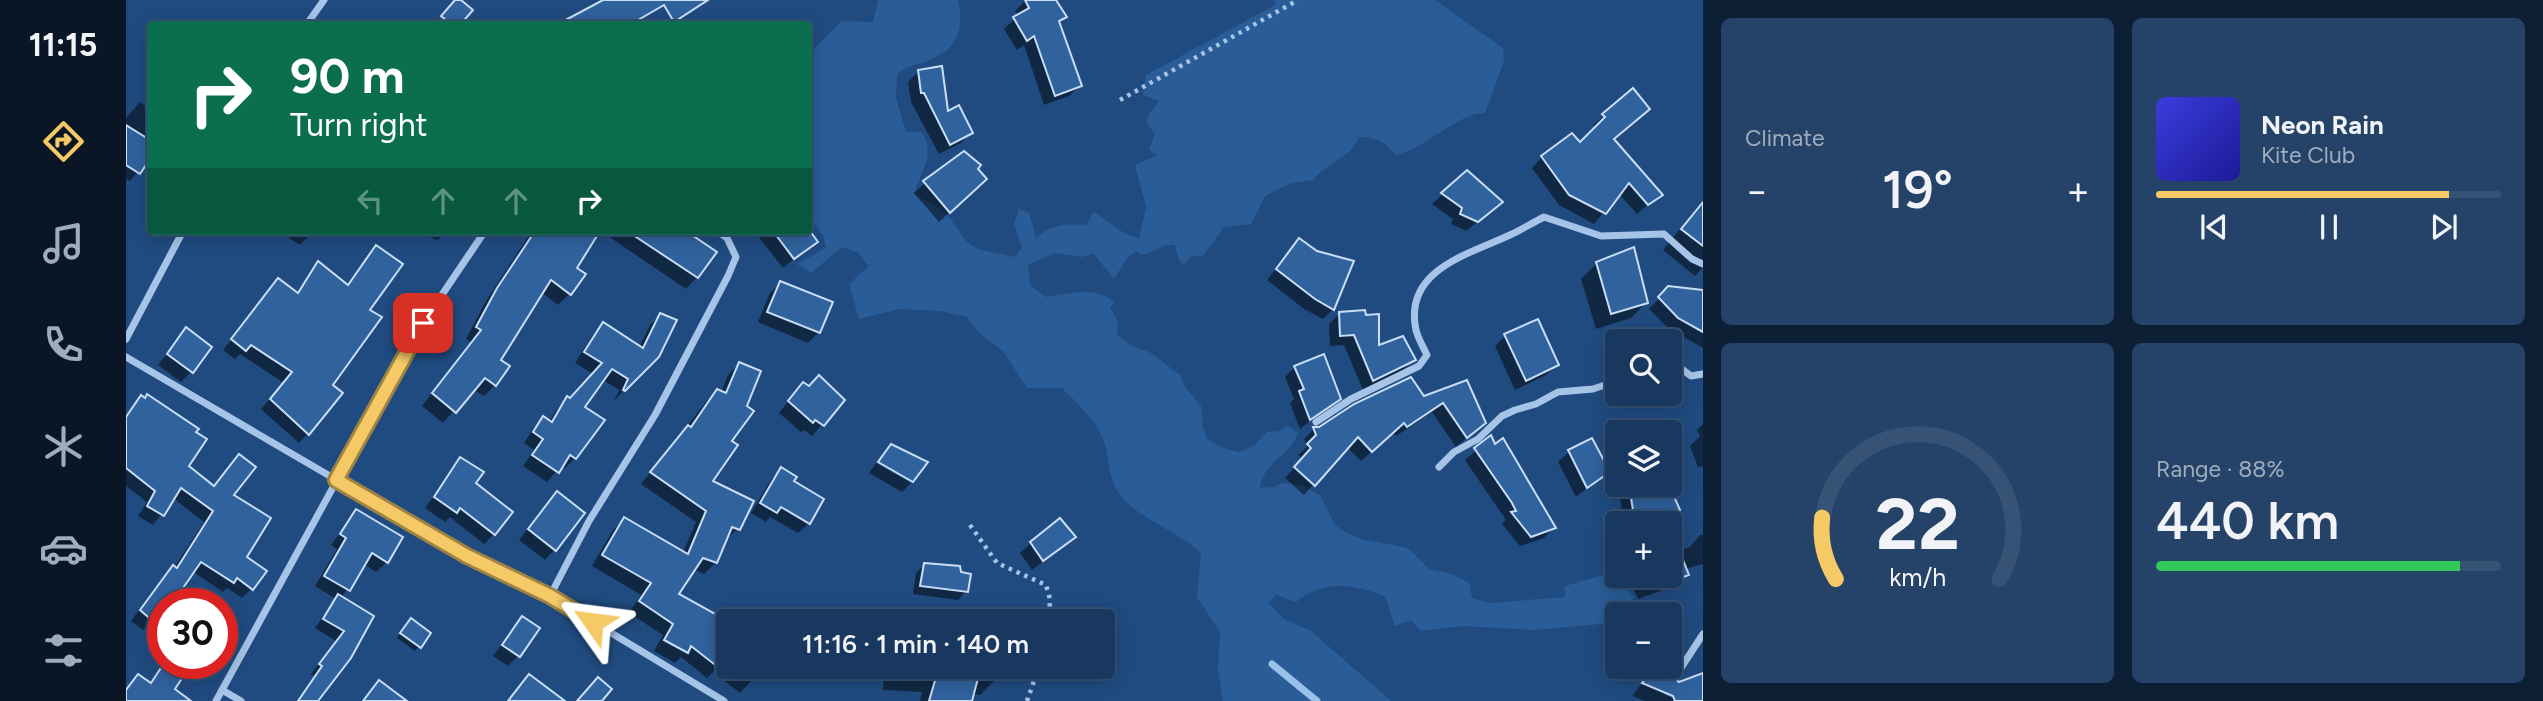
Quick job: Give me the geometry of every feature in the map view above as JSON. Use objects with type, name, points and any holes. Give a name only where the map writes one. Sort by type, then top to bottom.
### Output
[{"type":"street","points":[[309,21],[324,0]]},
{"type":"street","points":[[1315,422],[1351,399],[1419,366],[1427,355],[1416,331],[1415,302],[1422,288],[1441,268],[1466,251],[1512,234],[1544,217],[1601,236],[1664,234],[1692,259],[1703,264]]},
{"type":"street","points":[[126,339],[181,235]]},
{"type":"street","points":[[216,701],[423,323],[482,235]]},
{"type":"street","points":[[550,596],[589,522],[655,415],[728,276],[736,257],[723,235]]},
{"type":"street","points":[[126,357],[467,556],[550,596],[724,701]]},
{"type":"street","points":[[1682,369],[1691,376],[1703,374]]},
{"type":"street","points":[[1439,467],[1454,452],[1478,439],[1502,416],[1514,410],[1536,404],[1558,392],[1593,389],[1605,385]]},
{"type":"street","points":[[1682,666],[1703,634]]},
{"type":"street","points":[[222,690],[241,701]]},
{"type":"path","points":[[1119,100],[1298,0]]},
{"type":"path","points":[[970,525],[998,563],[1046,585],[1050,609]]},
{"type":"path","points":[[1027,701],[1035,679]]},
{"type":"shaded area","points":[[878,0],[958,0],[959,32],[950,47],[933,59],[905,68],[897,75],[896,98],[906,132],[922,132],[928,148],[926,163],[914,194],[947,214],[966,241],[977,249],[1015,257],[1022,247],[1014,224],[1019,209],[1029,213],[1036,238],[1060,226],[1086,225],[1094,212],[1124,233],[1139,239],[1146,207],[1135,165],[1158,155],[1149,150],[1155,134],[1147,124],[1148,116],[1159,101],[1143,95],[1146,75],[1275,5],[1275,0],[1435,0],[1503,48],[1504,61],[1485,113],[1464,118],[1418,146],[1395,155],[1380,141],[1359,137],[1350,151],[1313,180],[1289,184],[1265,196],[1251,224],[1224,227],[1202,257],[1192,255],[1184,265],[1179,260],[1175,245],[1166,245],[1141,255],[1136,251],[1127,258],[1114,279],[1093,253],[1082,257],[1055,253],[1028,265],[1030,285],[1046,297],[1090,292],[1114,302],[1110,308],[1118,322],[1117,335],[1130,345],[1151,353],[1180,375],[1185,387],[1201,406],[1207,438],[1220,447],[1239,452],[1254,446],[1267,432],[1280,431],[1288,426],[1298,433],[1289,448],[1266,472],[1260,488],[1275,487],[1281,483],[1302,485],[1320,495],[1335,525],[1343,531],[1361,539],[1408,548],[1429,569],[1452,574],[1469,583],[1472,598],[1491,603],[1565,597],[1565,586],[1605,575],[1605,588],[1626,588],[1634,597],[1631,602],[1605,602],[1605,624],[1534,630],[1463,626],[1420,631],[1411,620],[1395,626],[1385,596],[1361,589],[1328,587],[1296,602],[1276,595],[1269,603],[1284,619],[1311,631],[1391,701],[1223,701],[1218,669],[1220,632],[1197,597],[1201,553],[1138,512],[1121,496],[1111,475],[1103,439],[1079,405],[1062,388],[1027,388],[1003,351],[978,332],[967,317],[940,311],[900,309],[859,319],[849,284],[869,266],[857,252],[842,247],[811,273],[797,264],[826,248],[823,236],[812,221],[812,51],[842,21],[873,22]]},
{"type":"building","points":[[455,0],[461,0],[473,10],[464,21],[447,21],[441,16]]},
{"type":"building","points":[[603,0],[708,0],[676,21],[664,5],[636,21],[564,21]]},
{"type":"building","points":[[1025,0],[1056,0],[1067,17],[1059,21],[1082,86],[1055,96],[1034,36],[1027,41],[1013,17],[1029,8]]},
{"type":"building","points":[[942,66],[948,111],[959,105],[973,133],[950,145],[924,93],[921,93],[918,70]]},
{"type":"building","points":[[1633,88],[1650,109],[1614,139],[1663,195],[1648,205],[1629,183],[1606,214],[1569,195],[1541,156],[1572,133],[1580,142],[1605,117],[1602,114]]},
{"type":"building","points":[[126,125],[147,138],[147,164],[140,174],[126,165]]},
{"type":"building","points":[[964,151],[981,165],[978,169],[987,179],[950,213],[923,181]]},
{"type":"building","points":[[1467,170],[1503,202],[1478,222],[1460,214],[1462,208],[1441,193]]},
{"type":"building","points":[[1703,202],[1703,246],[1681,229]]},
{"type":"building","points":[[812,234],[818,242],[794,259],[776,235]]},
{"type":"building","points":[[532,235],[598,235],[577,268],[586,274],[571,295],[551,280],[501,360],[510,366],[496,386],[485,378],[456,413],[432,393],[481,330],[476,327],[497,288]]},
{"type":"building","points":[[633,235],[692,235],[717,252],[698,278]]},
{"type":"building","points":[[1299,238],[1317,251],[1354,261],[1334,310],[1276,269]]},
{"type":"building","points":[[376,245],[403,264],[370,310],[382,317],[333,385],[343,393],[309,435],[270,399],[292,372],[251,345],[246,351],[231,339],[278,278],[298,293],[318,261],[348,285]]},
{"type":"building","points":[[1634,247],[1648,303],[1611,314],[1596,262]]},
{"type":"building","points":[[780,281],[833,302],[820,333],[767,312]]},
{"type":"building","points":[[1668,286],[1703,290],[1703,332],[1678,318],[1658,297]]},
{"type":"building","points":[[1365,310],[1366,315],[1379,314],[1379,345],[1403,336],[1416,360],[1373,381],[1354,335],[1340,336],[1339,312]]},
{"type":"building","points":[[660,313],[677,320],[659,357],[625,391],[623,390],[628,379],[612,369],[585,407],[605,420],[576,459],[570,455],[559,473],[532,455],[543,439],[533,432],[543,416],[552,422],[567,396],[570,398],[602,363],[584,352],[603,322],[643,348]]},
{"type":"building","points":[[1538,319],[1559,365],[1526,381],[1504,334]]},
{"type":"building","points":[[186,327],[212,347],[193,373],[167,354]]},
{"type":"building","points":[[1324,354],[1341,399],[1310,420],[1299,391],[1304,389],[1294,366]]},
{"type":"building","points":[[739,362],[761,371],[747,406],[754,411],[732,441],[738,445],[713,481],[754,501],[740,530],[732,527],[717,563],[703,558],[679,594],[716,614],[716,666],[691,646],[688,653],[664,640],[673,624],[639,601],[651,583],[602,555],[624,517],[688,554],[706,511],[650,472],[688,425],[691,427],[717,389],[726,393]]},
{"type":"building","points":[[819,375],[845,400],[824,426],[815,420],[813,423],[788,401],[803,382],[809,386]]},
{"type":"building","points":[[1411,377],[1424,396],[1467,380],[1486,423],[1467,438],[1443,403],[1407,427],[1404,423],[1372,452],[1358,437],[1315,486],[1294,467],[1311,448],[1307,444],[1316,435],[1313,427],[1319,427],[1354,404]]},
{"type":"building","points":[[147,394],[199,429],[196,432],[207,439],[189,466],[214,486],[239,454],[256,467],[234,495],[271,518],[247,557],[267,571],[253,590],[237,578],[234,583],[201,562],[183,588],[156,588],[173,565],[177,568],[213,511],[181,488],[164,516],[147,506],[155,491],[126,468],[126,417],[141,395],[145,398]]},
{"type":"building","points":[[1491,435],[1495,444],[1503,438],[1556,528],[1531,537],[1511,512],[1516,511],[1512,503],[1474,448]]},
{"type":"building","points":[[1592,438],[1605,463],[1605,475],[1587,488],[1568,450]]},
{"type":"building","points":[[891,444],[928,462],[913,482],[878,462]]},
{"type":"building","points":[[460,457],[484,472],[476,483],[513,512],[495,535],[460,508],[457,513],[434,497]]},
{"type":"building","points":[[781,467],[797,477],[794,481],[824,499],[810,524],[781,507],[777,513],[760,503]]},
{"type":"building","points":[[557,491],[585,513],[556,551],[528,529]]},
{"type":"building","points":[[1631,497],[1674,497],[1680,510],[1678,511],[1633,511]]},
{"type":"building","points":[[356,509],[403,537],[388,563],[372,553],[350,591],[324,576],[346,538],[340,534]]},
{"type":"building","points":[[1060,518],[1076,537],[1043,561],[1030,542]]},
{"type":"building","points":[[1682,558],[1689,575],[1682,578]]},
{"type":"building","points":[[924,563],[960,566],[961,572],[971,574],[968,592],[920,586]]},
{"type":"building","points":[[338,594],[374,616],[351,658],[318,701],[298,701],[322,666],[319,664],[344,631],[323,619]]},
{"type":"building","points":[[147,600],[147,616],[140,610]]},
{"type":"building","points":[[522,616],[540,628],[520,657],[502,645]]},
{"type":"building","points":[[411,618],[431,633],[421,648],[400,633]]},
{"type":"building","points":[[1703,673],[1703,701],[1675,701],[1673,696],[1642,683],[1645,679],[1676,679],[1679,682]]},
{"type":"building","points":[[138,674],[151,683],[154,679],[182,679],[175,689],[191,701],[126,701],[126,690]]},
{"type":"building","points":[[529,674],[565,701],[508,701]]},
{"type":"building","points":[[598,677],[612,689],[602,701],[577,701]]},
{"type":"building","points":[[935,679],[978,679],[972,701],[929,701]]},
{"type":"building","points":[[379,680],[407,701],[363,701]]},
{"type":"waterway","points":[[1272,664],[1317,701]]},
{"type":"route","points":[[423,323],[336,480],[467,556],[550,596],[593,622]]}]
